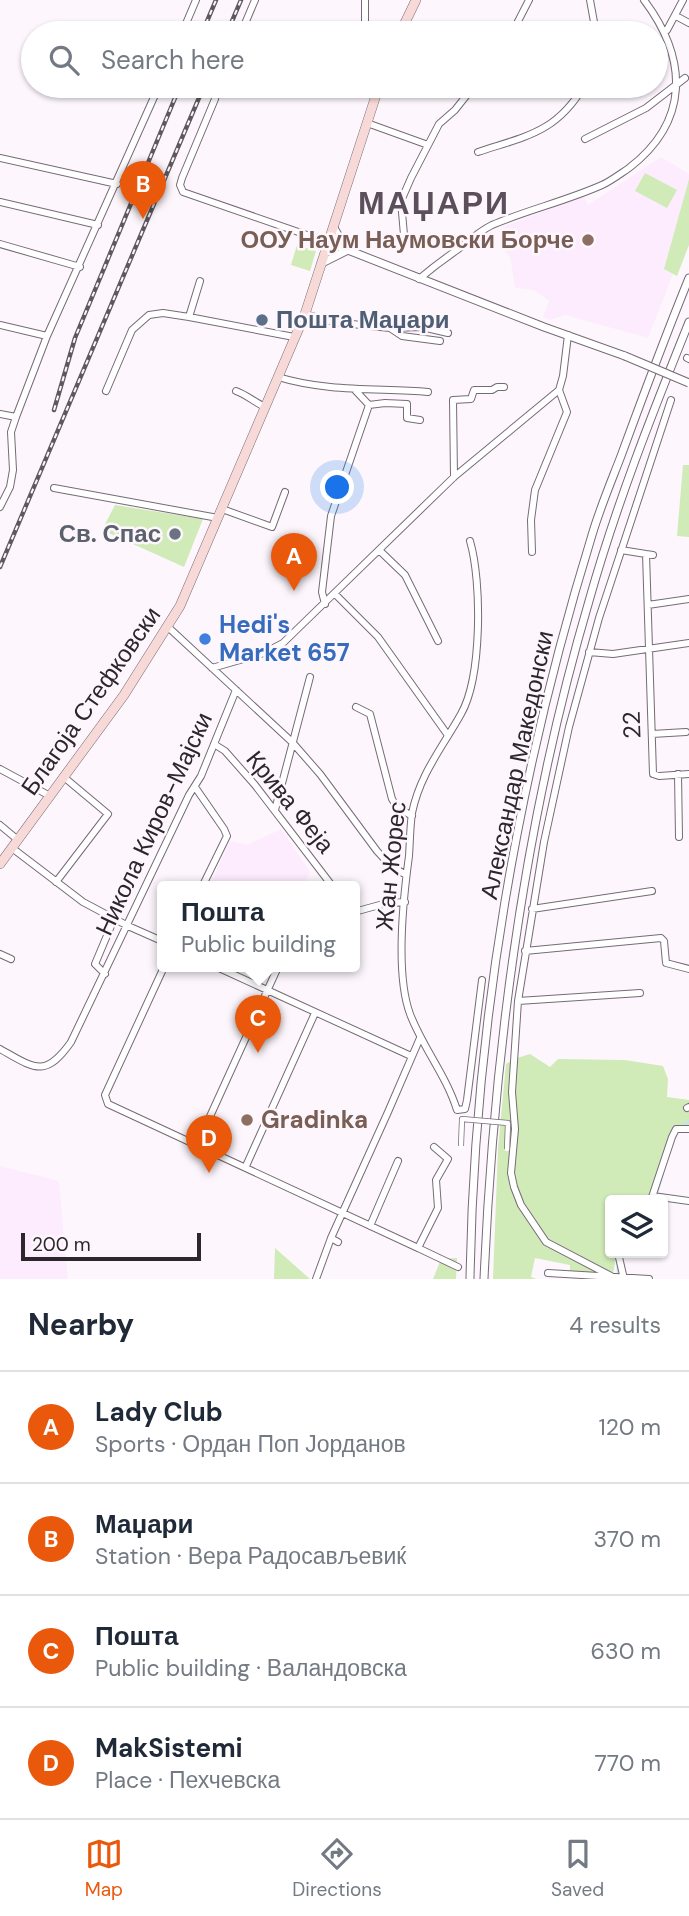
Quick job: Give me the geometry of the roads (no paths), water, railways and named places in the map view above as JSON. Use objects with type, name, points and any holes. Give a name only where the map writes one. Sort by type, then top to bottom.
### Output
[{"type":"main road","points":[[406,21],[416,0]]},
{"type":"main road","name":"Благоја Стефковски","points":[[0,864],[124,695],[168,627],[187,591],[305,314],[324,262],[374,98]]},
{"type":"street","points":[[187,21],[196,0]]},
{"type":"street","points":[[246,21],[255,0]]},
{"type":"street","points":[[365,0],[365,21]]},
{"type":"street","points":[[518,21],[529,0]]},
{"type":"street","points":[[590,0],[594,21]]},
{"type":"street","points":[[644,0],[660,21]]},
{"type":"street","points":[[668,28],[683,0]]},
{"type":"street","points":[[676,16],[689,23]]},
{"type":"street","points":[[668,32],[682,59]]},
{"type":"street","points":[[684,69],[684,89]]},
{"type":"street","points":[[668,91],[685,78]]},
{"type":"street","points":[[0,507],[2,498],[10,487],[13,470],[11,432],[16,417],[47,336],[154,98]]},
{"type":"street","points":[[215,98],[182,178],[180,185],[183,192],[330,243],[689,383]]},
{"type":"street","points":[[404,235],[401,201],[439,124],[464,98]]},
{"type":"street","points":[[478,152],[534,135],[553,123],[576,98]]},
{"type":"street","points":[[585,139],[646,108],[659,98]]},
{"type":"street","points":[[419,279],[482,230],[604,184],[640,161],[660,144],[677,121]]},
{"type":"street","points":[[367,123],[428,145]]},
{"type":"street","points":[[0,158],[117,184]]},
{"type":"street","points":[[0,202],[97,225]]},
{"type":"street","points":[[334,228],[341,243],[348,250]]},
{"type":"street","points":[[0,244],[80,267]]},
{"type":"street","points":[[324,262],[348,250]]},
{"type":"street","name":"Александар Македонски","points":[[470,1279],[488,1021],[511,875],[537,743],[593,534],[689,278]]},
{"type":"street","points":[[189,317],[200,281]]},
{"type":"street","points":[[107,391],[132,330],[143,319],[156,314],[189,317],[294,337]]},
{"type":"street","points":[[305,314],[333,322],[391,328],[422,327],[448,333]]},
{"type":"street","name":"Александар Македонски","points":[[484,1279],[498,1065],[509,974],[547,767],[566,684],[605,546],[650,417],[689,322]]},
{"type":"street","points":[[0,325],[47,336]]},
{"type":"street","points":[[391,328],[402,336],[440,341]]},
{"type":"street","points":[[212,668],[277,647],[290,638],[453,477],[559,390],[568,335]]},
{"type":"street","points":[[278,377],[309,386],[428,392]]},
{"type":"street","points":[[453,477],[453,400],[471,399],[474,390],[505,387]]},
{"type":"street","points":[[355,390],[369,405]]},
{"type":"street","points":[[532,552],[535,490],[567,412],[559,390]]},
{"type":"street","points":[[236,391],[245,394],[249,401],[265,407]]},
{"type":"street","points":[[611,1276],[546,1242],[521,1205],[513,1187],[515,1129],[512,1092],[518,1001],[532,909],[558,773],[589,652],[671,400]]},
{"type":"street","points":[[369,405],[407,404],[407,418],[420,421]]},
{"type":"street","points":[[325,604],[322,593],[331,516],[369,405]]},
{"type":"street","points":[[0,414],[16,417]]},
{"type":"street","points":[[54,488],[220,513],[272,527],[285,492]]},
{"type":"street","name":"Жан Жорес","points":[[471,541],[477,572],[478,597],[478,629],[472,682],[461,714],[422,780],[412,816],[406,875],[402,968],[405,999],[420,1038],[449,1086],[457,1110],[465,1109],[482,980]]},
{"type":"street","points":[[379,550],[405,575],[438,641]]},
{"type":"street","name":"22","points":[[621,550],[650,554],[648,604],[653,774],[689,774]]},
{"type":"street","points":[[335,594],[378,637],[447,734]]},
{"type":"street","points":[[648,604],[689,599]]},
{"type":"street","points":[[168,627],[292,741],[377,851],[398,872],[406,875]]},
{"type":"street","points":[[589,652],[613,654],[689,643]]},
{"type":"street","points":[[275,810],[310,677]]},
{"type":"street","name":"Никола Киров-Мајски","points":[[0,1049],[26,1064],[41,1067],[51,1065],[71,1042],[195,787],[236,690]]},
{"type":"street","points":[[356,707],[370,714],[394,803],[412,816]]},
{"type":"street","points":[[652,734],[686,732]]},
{"type":"street","name":"Крива Феја","points":[[214,744],[225,751],[275,810],[328,881]]},
{"type":"street","points":[[0,769],[50,796]]},
{"type":"street","points":[[678,774],[679,837]]},
{"type":"street","points":[[56,882],[108,814],[65,778]]},
{"type":"street","points":[[195,787],[227,836],[205,881]]},
{"type":"street","points":[[0,825],[15,844],[56,882],[83,902],[157,939]]},
{"type":"street","points":[[532,909],[652,891]]},
{"type":"street","points":[[360,910],[387,903],[405,902]]},
{"type":"street","name":"Никола Киров-Мајски","points":[[105,974],[96,967],[95,960],[114,919]]},
{"type":"street","points":[[526,951],[661,938],[664,941],[666,963],[689,969]]},
{"type":"street","points":[[0,954],[11,959]]},
{"type":"street","points":[[162,972],[150,1003],[106,1092],[106,1102],[458,1267]]},
{"type":"street","points":[[228,972],[411,1056]]},
{"type":"street","points":[[197,1145],[275,972]]},
{"type":"street","points":[[518,1001],[640,993]]},
{"type":"street","points":[[246,1166],[315,1013]]},
{"type":"street","points":[[316,1279],[331,1238],[420,1038]]},
{"type":"street","points":[[461,1146],[462,1119],[508,1123],[507,1149]]},
{"type":"street","points":[[653,1195],[676,1129],[689,1129]]},
{"type":"street","points":[[418,1248],[438,1208],[436,1180],[448,1159],[433,1147]]},
{"type":"street","points":[[370,1226],[398,1161]]},
{"type":"street","points":[[668,1199],[689,1201]]},
{"type":"street","points":[[331,1238],[338,1242]]},
{"type":"street","points":[[619,1258],[623,1278]]},
{"type":"street","points":[[548,1273],[593,1278],[611,1276],[649,1279]]},
{"type":"waterway","points":[[681,1127],[689,1121]]},
{"type":"waterway","points":[[657,1194],[663,1173]]},
{"type":"waterway","points":[[617,1258],[618,1276]]},
{"type":"railway","points":[[207,21],[216,0]]},
{"type":"railway","points":[[232,21],[241,0]]},
{"type":"railway","points":[[54,410],[75,338],[175,98]]},
{"type":"railway","points":[[0,567],[199,98]]},
{"type":"place","name":"Маџари","points":[[143,219]]},
{"type":"place","name":"ООУ Наум Наумовски Борче","points":[[588,240]]},
{"type":"place","name":"Пошта Маџари","points":[[262,320]]},
{"type":"place","name":"Св. Спас","points":[[175,534]]},
{"type":"place","name":"Lady Club","points":[[294,591]]},
{"type":"place","name":"Hedi's Market 657","points":[[205,639]]},
{"type":"place","name":"Пошта","points":[[258,1053]]},
{"type":"place","name":"Gradinka","points":[[247,1120]]},
{"type":"place","name":"MakSistemi","points":[[209,1173]]},
{"type":"district","name":"МАЏАРИ","points":[[434,203]]}]
